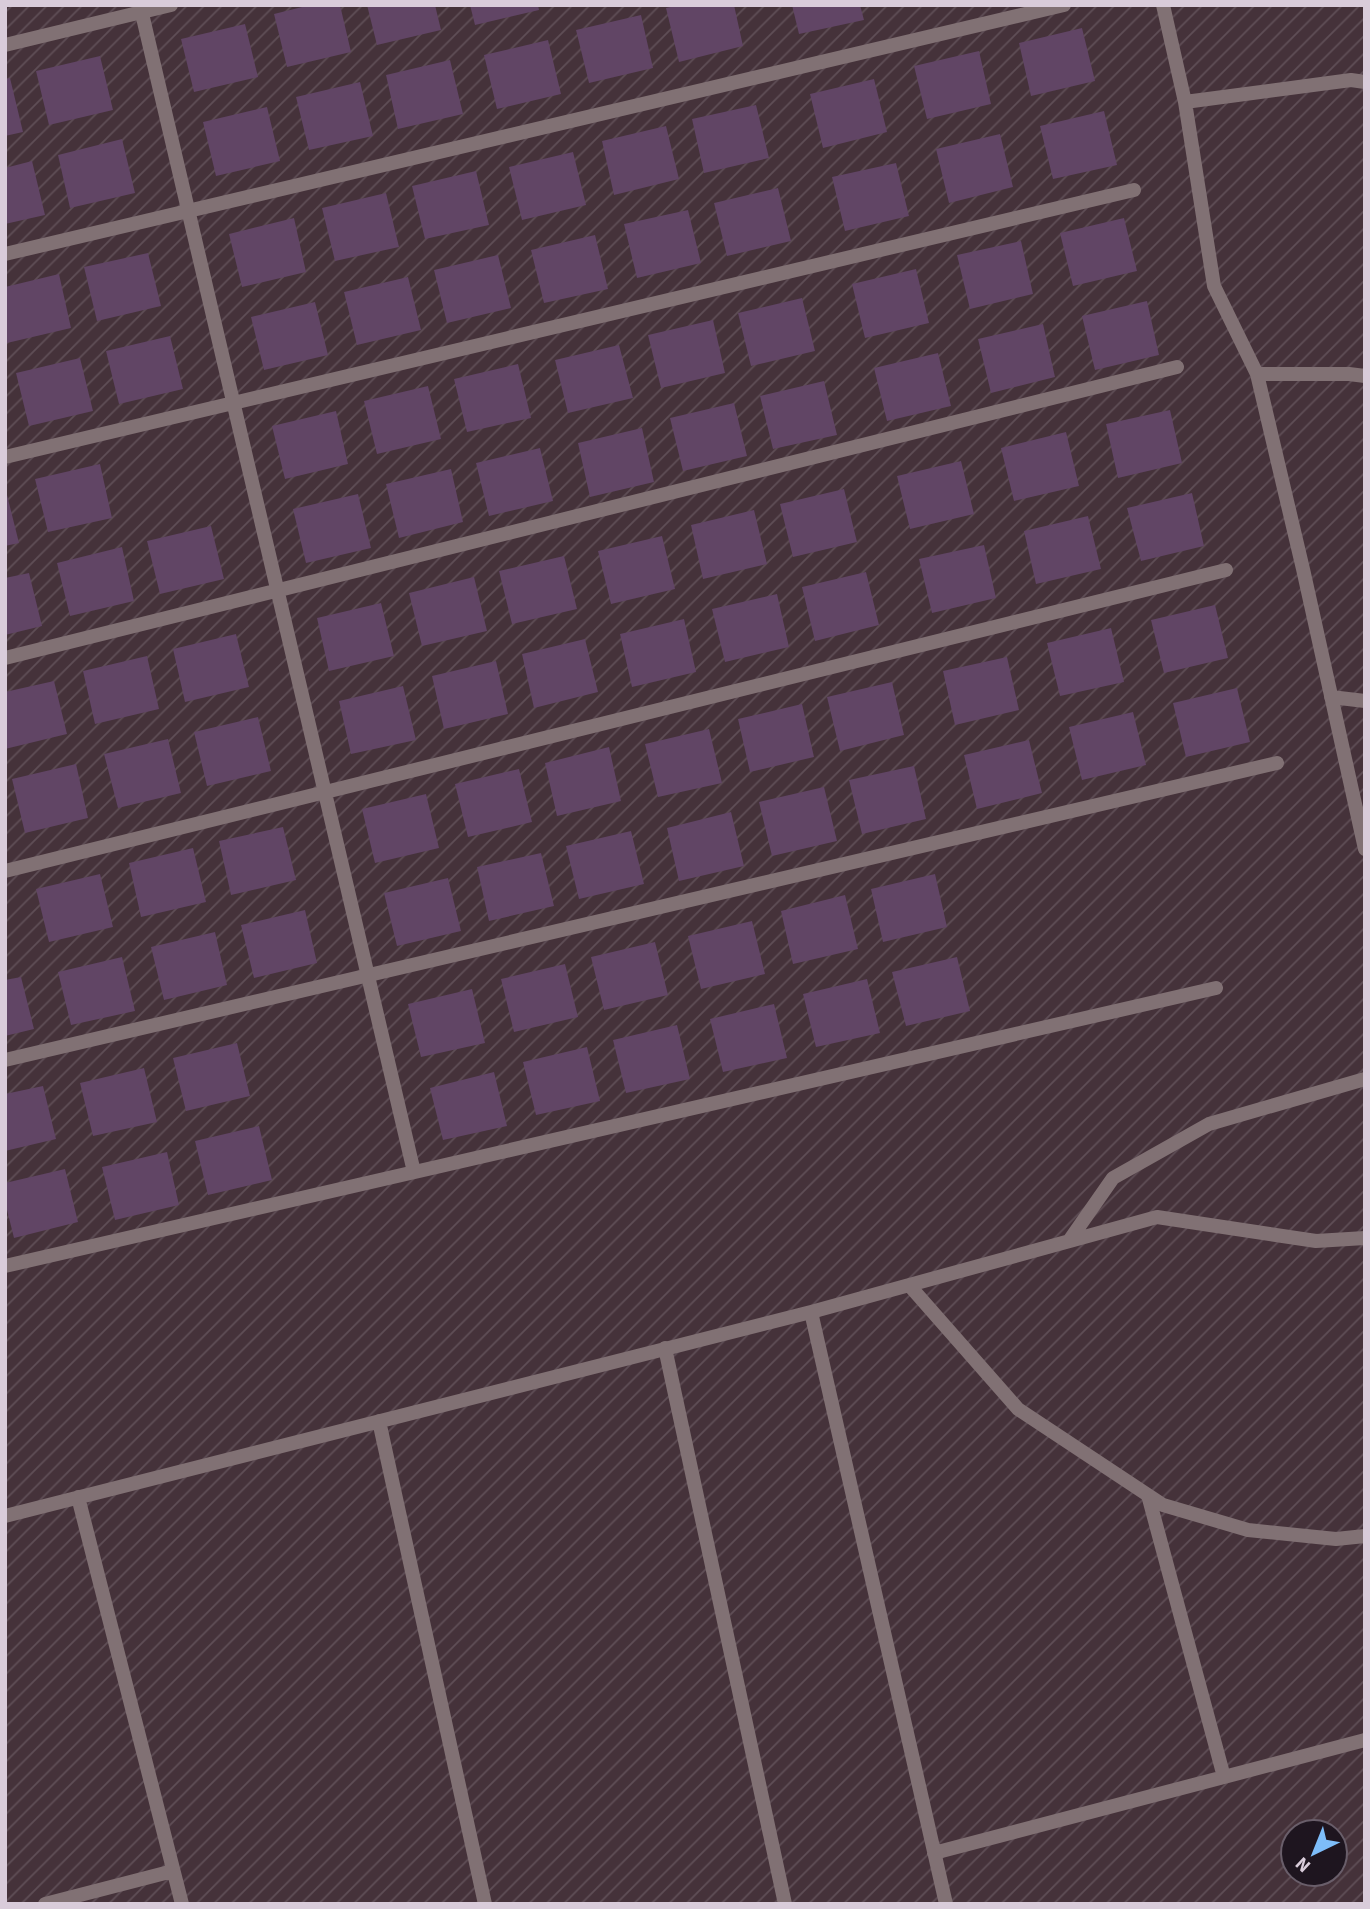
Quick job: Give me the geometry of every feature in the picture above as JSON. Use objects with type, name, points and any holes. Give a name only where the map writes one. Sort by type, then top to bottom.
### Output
[{"type":"street","points":[[5,45],[141,9],[171,5]]},
{"type":"street","points":[[5,254],[1064,5]]},
{"type":"street","points":[[1163,5],[1185,102],[1214,286],[1257,374],[1365,849]]},
{"type":"street","points":[[141,9],[414,1172]]},
{"type":"street","points":[[1185,102],[1351,80],[1365,82]]},
{"type":"street","points":[[5,457],[1134,190]]},
{"type":"street","points":[[5,658],[1177,367]]},
{"type":"street","points":[[1257,374],[1365,376]]},
{"type":"street","points":[[5,871],[1226,570]]},
{"type":"street","points":[[1331,697],[1365,701]]},
{"type":"street","points":[[5,1060],[1277,763]]},
{"type":"street","points":[[5,1266],[1216,988]]},
{"type":"street","points":[[1069,1241],[1113,1178],[1209,1124],[1365,1079]]},
{"type":"street","points":[[5,1516],[811,1312],[1157,1217],[1316,1241],[1365,1238]]},
{"type":"street","points":[[909,1285],[1018,1409],[1163,1505],[1248,1530],[1336,1539],[1365,1536]]},
{"type":"street","points":[[811,1312],[946,1904]]},
{"type":"street","points":[[665,1348],[785,1904]]},
{"type":"street","points":[[379,1421],[485,1904]]},
{"type":"street","points":[[1148,1495],[1224,1777]]},
{"type":"street","points":[[78,1497],[182,1904]]},
{"type":"street","points":[[934,1853],[1365,1740]]},
{"type":"street","points":[[45,1904],[173,1871]]},
{"type":"shaded area","points":[[5,5],[1365,5],[1365,1904],[5,1904]]},
{"type":"building","points":[[310,5],[340,5],[351,52],[287,67],[274,14]]},
{"type":"building","points":[[367,5],[435,5],[441,30],[377,45]]},
{"type":"building","points":[[470,5],[538,5],[539,10],[475,25]]},
{"type":"building","points":[[679,5],[734,5],[743,46],[679,62],[666,8]]},
{"type":"building","points":[[792,5],[860,5],[864,20],[799,34]]},
{"type":"building","points":[[641,15],[653,68],[589,83],[576,30]]},
{"type":"building","points":[[245,24],[258,77],[194,92],[181,39]]},
{"type":"building","points":[[1082,28],[1095,81],[1031,96],[1019,43]]},
{"type":"building","points":[[548,40],[561,94],[497,109],[484,55]]},
{"type":"building","points":[[979,51],[991,104],[927,119],[914,66]]},
{"type":"building","points":[[100,56],[113,110],[49,125],[36,71]]},
{"type":"building","points":[[450,60],[463,114],[398,129],[386,75]]},
{"type":"building","points":[[10,78],[23,132],[5,136],[5,79]]},
{"type":"building","points":[[874,79],[887,132],[823,148],[810,94]]},
{"type":"building","points":[[360,82],[373,136],[309,150],[296,97]]},
{"type":"building","points":[[756,105],[769,158],[704,173],[692,119]]},
{"type":"building","points":[[267,107],[280,161],[216,176],[203,122]]},
{"type":"building","points":[[1104,111],[1117,165],[1053,179],[1040,126]]},
{"type":"building","points":[[666,126],[679,179],[614,195],[602,141]]},
{"type":"building","points":[[1000,134],[1013,187],[949,203],[936,149]]},
{"type":"building","points":[[122,139],[135,193],[70,208],[58,155]]},
{"type":"building","points":[[573,152],[586,205],[522,220],[509,167]]},
{"type":"building","points":[[32,161],[45,215],[5,224],[5,168]]},
{"type":"building","points":[[896,163],[909,216],[845,231],[832,177]]},
{"type":"building","points":[[476,171],[489,225],[425,239],[412,186]]},
{"type":"building","points":[[778,188],[791,241],[727,256],[714,203]]},
{"type":"building","points":[[386,193],[399,247],[335,261],[322,208]]},
{"type":"building","points":[[688,210],[701,263],[637,278],[624,224]]},
{"type":"building","points":[[294,218],[306,272],[242,287],[229,234]]},
{"type":"building","points":[[1124,218],[1137,271],[1073,286],[1060,233]]},
{"type":"building","points":[[595,235],[608,289],[544,303],[531,250]]},
{"type":"building","points":[[1021,241],[1033,294],[970,309],[957,255]]},
{"type":"building","points":[[148,253],[161,306],[97,321],[84,267]]},
{"type":"building","points":[[498,255],[511,308],[447,323],[434,270]]},
{"type":"building","points":[[916,269],[929,323],[865,338],[852,284]]},
{"type":"building","points":[[59,274],[71,328],[7,343],[5,287]]},
{"type":"building","points":[[408,277],[421,330],[357,345],[344,292]]},
{"type":"building","points":[[802,298],[815,351],[751,366],[738,313]]},
{"type":"building","points":[[1147,301],[1159,355],[1095,370],[1082,316]]},
{"type":"building","points":[[315,302],[328,355],[264,370],[251,317]]},
{"type":"building","points":[[713,320],[725,373],[661,388],[648,335]]},
{"type":"building","points":[[1043,324],[1055,377],[991,393],[978,339]]},
{"type":"building","points":[[170,336],[183,389],[119,404],[106,351]]},
{"type":"building","points":[[619,345],[633,398],[568,413],[555,360]]},
{"type":"building","points":[[938,353],[951,406],[887,421],[874,368]]},
{"type":"building","points":[[80,358],[93,411],[29,426],[16,373]]},
{"type":"building","points":[[518,364],[531,418],[467,432],[454,379]]},
{"type":"building","points":[[824,381],[837,435],[773,449],[760,396]]},
{"type":"building","points":[[428,386],[441,439],[377,454],[364,401]]},
{"type":"building","points":[[734,403],[747,456],[683,471],[670,418]]},
{"type":"building","points":[[1170,410],[1182,463],[1118,478],[1106,424]]},
{"type":"building","points":[[336,411],[348,464],[285,479],[272,426]]},
{"type":"building","points":[[642,428],[654,482],[590,497],[578,443]]},
{"type":"building","points":[[1066,432],[1079,486],[1014,501],[1001,448]]},
{"type":"building","points":[[540,448],[553,501],[489,516],[476,463]]},
{"type":"building","points":[[961,461],[974,514],[910,529],[897,476]]},
{"type":"building","points":[[100,464],[112,518],[48,532],[35,479]]},
{"type":"building","points":[[451,469],[463,522],[399,538],[386,484]]},
{"type":"building","points":[[5,487],[19,543],[5,546]]},
{"type":"building","points":[[844,489],[857,542],[793,557],[780,504]]},
{"type":"building","points":[[1192,493],[1204,546],[1141,561],[1127,508]]},
{"type":"building","points":[[358,494],[371,548],[306,563],[293,509]]},
{"type":"building","points":[[754,510],[767,564],[703,579],[691,525]]},
{"type":"building","points":[[1088,516],[1101,569],[1036,584],[1024,531]]},
{"type":"building","points":[[211,526],[224,579],[160,594],[147,541]]},
{"type":"building","points":[[662,536],[675,589],[611,604],[598,551]]},
{"type":"building","points":[[984,545],[996,598],[932,613],[919,559]]},
{"type":"building","points":[[122,547],[134,601],[70,616],[57,563]]},
{"type":"building","points":[[564,556],[577,609],[512,624],[499,571]]},
{"type":"building","points":[[866,572],[879,625],[815,641],[802,587]]},
{"type":"building","points":[[29,573],[42,626],[5,635],[5,578]]},
{"type":"building","points":[[474,577],[487,631],[422,646],[409,593]]},
{"type":"building","points":[[777,594],[789,647],[725,662],[712,609]]},
{"type":"building","points":[[381,603],[394,656],[329,671],[317,618]]},
{"type":"building","points":[[1215,605],[1228,658],[1164,673],[1151,620]]},
{"type":"building","points":[[684,619],[696,672],[632,687],[620,634]]},
{"type":"building","points":[[1111,628],[1124,682],[1060,696],[1047,643]]},
{"type":"building","points":[[236,634],[249,687],[185,702],[173,649]]},
{"type":"building","points":[[585,639],[598,692],[534,708],[522,654]]},
{"type":"building","points":[[147,656],[159,709],[95,724],[83,671]]},
{"type":"building","points":[[1007,657],[1019,710],[955,725],[943,671]]},
{"type":"building","points":[[496,661],[508,714],[444,729],[432,676]]},
{"type":"building","points":[[54,681],[67,734],[5,749],[5,692]]},
{"type":"building","points":[[892,682],[904,735],[840,751],[827,697]]},
{"type":"building","points":[[403,686],[416,740],[351,754],[339,701]]},
{"type":"building","points":[[1237,688],[1250,742],[1186,757],[1173,703]]},
{"type":"building","points":[[802,704],[814,757],[750,772],[738,719]]},
{"type":"building","points":[[1133,712],[1146,765],[1082,780],[1069,727]]},
{"type":"building","points":[[258,717],[271,771],[207,786],[194,732]]},
{"type":"building","points":[[709,729],[722,783],[658,797],[645,744]]},
{"type":"building","points":[[168,739],[181,793],[118,808],[104,754]]},
{"type":"building","points":[[1029,740],[1042,793],[977,809],[964,755]]},
{"type":"building","points":[[609,747],[621,801],[557,816],[545,763]]},
{"type":"building","points":[[76,764],[88,818],[25,833],[12,779]]},
{"type":"building","points":[[914,766],[926,819],[862,834],[849,780]]},
{"type":"building","points":[[519,769],[532,822],[468,837],[455,784]]},
{"type":"building","points":[[824,787],[837,841],[772,856],[759,802]]},
{"type":"building","points":[[426,794],[439,848],[375,863],[362,809]]},
{"type":"building","points":[[731,812],[744,866],[679,881],[667,828]]},
{"type":"building","points":[[283,827],[296,880],[231,895],[219,841]]},
{"type":"building","points":[[631,831],[644,884],[579,899],[566,846]]},
{"type":"building","points":[[193,848],[206,902],[141,917],[129,863]]},
{"type":"building","points":[[541,853],[554,906],[489,921],[477,867]]},
{"type":"building","points":[[100,874],[113,927],[49,942],[36,889]]},
{"type":"building","points":[[935,874],[947,927],[883,942],[871,889]]},
{"type":"building","points":[[448,878],[461,931],[397,946],[384,893]]},
{"type":"building","points":[[845,895],[858,949],[793,964],[781,911]]},
{"type":"building","points":[[305,910],[317,963],[254,978],[241,925]]},
{"type":"building","points":[[752,921],[765,974],[701,989],[688,936]]},
{"type":"building","points":[[215,932],[227,985],[164,1000],[151,947]]},
{"type":"building","points":[[655,942],[668,995],[604,1010],[591,957]]},
{"type":"building","points":[[122,957],[135,1011],[71,1025],[58,972]]},
{"type":"building","points":[[957,957],[970,1011],[906,1026],[892,972]]},
{"type":"building","points":[[565,964],[578,1017],[514,1032],[501,979]]},
{"type":"building","points":[[21,977],[34,1029],[5,1036],[5,980]]},
{"type":"building","points":[[867,979],[880,1033],[816,1047],[803,994]]},
{"type":"building","points":[[472,989],[485,1043],[421,1057],[408,1004]]},
{"type":"building","points":[[774,1004],[787,1058],[723,1072],[710,1019]]},
{"type":"building","points":[[677,1025],[690,1079],[626,1093],[613,1040]]},
{"type":"building","points":[[237,1043],[250,1096],[186,1111],[173,1058]]},
{"type":"building","points":[[587,1047],[600,1101],[536,1115],[523,1062]]},
{"type":"building","points":[[144,1068],[157,1122],[93,1136],[80,1083]]},
{"type":"building","points":[[494,1072],[507,1126],[443,1140],[430,1088]]},
{"type":"building","points":[[43,1086],[56,1139],[5,1151],[5,1094]]},
{"type":"building","points":[[259,1126],[272,1180],[208,1195],[195,1141]]},
{"type":"building","points":[[167,1152],[179,1205],[115,1220],[102,1167]]},
{"type":"building","points":[[65,1169],[78,1222],[14,1238],[5,1202],[5,1183]]}]
